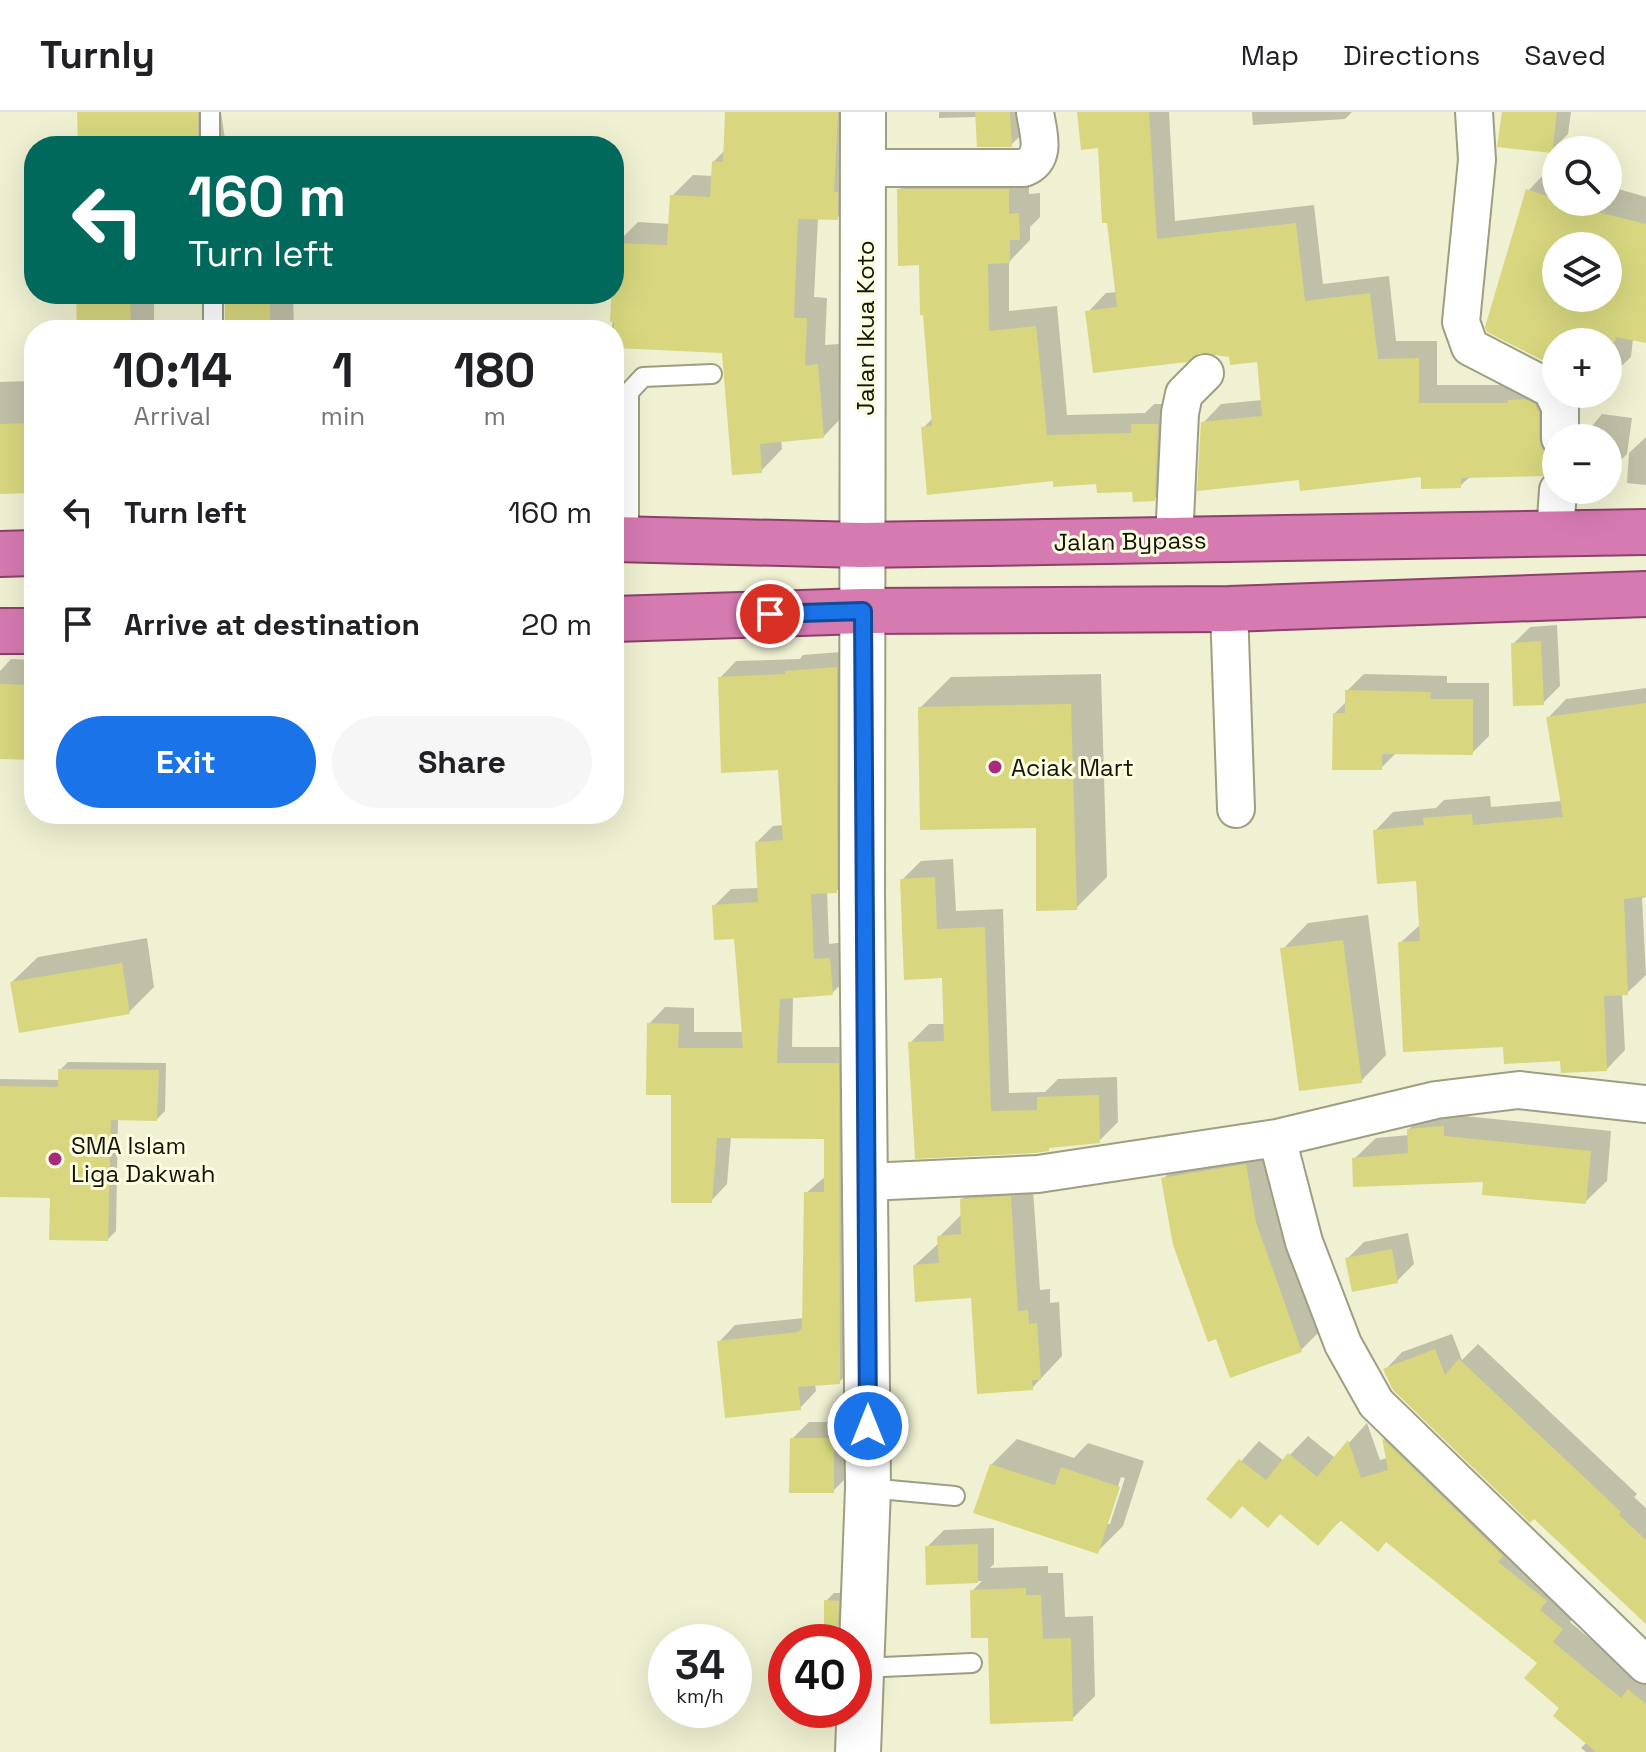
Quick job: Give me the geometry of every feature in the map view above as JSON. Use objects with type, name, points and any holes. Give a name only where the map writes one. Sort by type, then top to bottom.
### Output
[{"type":"highway","name":"Jalan Bypass","points":[[624,539],[861,545],[1646,532]]},
{"type":"highway","points":[[0,554],[24,553]]},
{"type":"highway","points":[[624,619],[863,611],[1229,609],[1646,594]]},
{"type":"highway","points":[[0,631],[24,631]]},
{"type":"street","name":"Jalan Ikua Koto","points":[[863,112],[862,896],[868,1488],[863,1624]]},
{"type":"street","points":[[864,168],[1024,168],[1037,159],[1040,151],[1035,112]]},
{"type":"street","points":[[1474,112],[1477,160],[1461,322],[1464,335],[1470,347],[1551,389],[1560,407],[1560,424]]},
{"type":"street","points":[[1174,540],[1180,413],[1184,394],[1205,373]]},
{"type":"street","points":[[1555,533],[1557,504]]},
{"type":"street","points":[[1229,609],[1236,809]]},
{"type":"street","points":[[867,1182],[1038,1174],[1277,1138],[1436,1100],[1519,1090],[1646,1104]]},
{"type":"street","points":[[1277,1138],[1304,1242],[1343,1344],[1376,1403],[1646,1665]]},
{"type":"street","name":"Jalan Ikua Koto","points":[[858,1752],[859,1728]]},
{"type":"lane","points":[[210,113],[210,136]]},
{"type":"lane","points":[[624,497],[629,392],[643,377],[712,374]]},
{"type":"lane","points":[[868,1488],[955,1496]]},
{"type":"lane","points":[[872,1668],[972,1663]]},
{"type":"building","points":[[77,112],[198,112],[198,136],[78,136]]},
{"type":"building","points":[[725,112],[838,112],[834,192],[838,192],[838,220],[798,219],[794,318],[807,318],[805,366],[818,364],[824,438],[760,444],[762,473],[732,475],[722,353],[624,348],[624,320],[610,320],[611,304],[624,304],[624,243],[667,245],[670,195],[710,197],[712,161],[723,162]]},
{"type":"building","points":[[975,112],[1010,112],[1012,147],[977,147]]},
{"type":"building","points":[[1077,112],[1149,112],[1157,239],[1296,223],[1305,301],[1370,293],[1378,359],[1419,358],[1419,403],[1508,403],[1508,400],[1525,399],[1535,404],[1539,412],[1542,476],[1461,478],[1461,488],[1421,489],[1421,477],[1300,491],[1299,480],[1197,491],[1201,422],[1262,416],[1257,362],[1230,365],[1229,357],[1200,353],[1187,362],[1093,373],[1085,311],[1117,307],[1107,223],[1102,223],[1098,148],[1081,150]]},
{"type":"building","points":[[1502,112],[1557,112],[1554,136],[1542,136],[1542,152],[1497,147]]},
{"type":"building","points":[[897,189],[1009,189],[1009,214],[1019,213],[1020,240],[1010,240],[1010,263],[988,264],[989,331],[1036,326],[1047,435],[1131,433],[1131,424],[1158,424],[1155,501],[1133,502],[1132,492],[1097,493],[1096,484],[1053,487],[1053,481],[927,495],[921,427],[932,426],[923,315],[920,315],[919,265],[898,266]]},
{"type":"building","points":[[1526,189],[1542,194],[1542,216],[1613,216],[1646,224],[1646,343],[1622,338],[1622,328],[1542,328],[1542,360],[1487,332],[1485,327]]},
{"type":"building","points":[[76,304],[130,304],[131,320],[77,320]]},
{"type":"building","points":[[225,304],[270,304],[270,320],[225,320]]},
{"type":"building","points":[[24,423],[24,493],[0,494],[0,424]]},
{"type":"building","points":[[1541,641],[1544,705],[1513,706],[1511,643]]},
{"type":"building","points":[[837,667],[837,893],[811,894],[814,959],[830,958],[833,995],[780,999],[777,1063],[839,1063],[840,1384],[798,1387],[801,1410],[725,1418],[717,1341],[798,1332],[802,1328],[804,1192],[824,1192],[824,1139],[717,1138],[712,1203],[671,1203],[671,1095],[646,1095],[647,1023],[679,1024],[678,1048],[743,1048],[734,939],[714,940],[712,905],[758,902],[755,842],[783,840],[778,770],[721,773],[718,677],[785,674],[785,671]]},
{"type":"building","points":[[0,684],[24,685],[24,760],[0,759]]},
{"type":"building","points":[[1345,690],[1431,692],[1430,699],[1473,699],[1473,755],[1382,754],[1382,770],[1332,770],[1333,713],[1345,713]]},
{"type":"building","points":[[1646,703],[1646,896],[1624,899],[1628,995],[1604,996],[1607,1071],[1561,1073],[1560,1061],[1504,1064],[1503,1047],[1403,1052],[1398,942],[1420,941],[1416,881],[1377,884],[1373,830],[1424,825],[1423,818],[1472,814],[1473,825],[1563,817],[1546,717]]},
{"type":"building","name":"Aciak Mart","points":[[1071,704],[1077,910],[1036,911],[1036,828],[920,830],[918,707]]},
{"type":"building","points":[[935,877],[937,929],[985,927],[991,1111],[1037,1110],[1037,1097],[1099,1095],[1100,1143],[1049,1148],[1049,1151],[1036,1153],[915,1159],[908,1042],[944,1041],[942,978],[904,980],[900,879]]},
{"type":"building","points":[[1343,940],[1362,1083],[1299,1091],[1280,948]]},
{"type":"building","points":[[122,963],[130,1014],[19,1033],[10,982]]},
{"type":"building","name":"SMA Islam Liga Dakwah","points":[[58,1069],[159,1070],[157,1121],[111,1120],[108,1241],[49,1240],[50,1198],[0,1197],[0,1086],[58,1087]]},
{"type":"building","points":[[1444,1126],[1444,1136],[1591,1151],[1586,1204],[1482,1195],[1483,1182],[1353,1187],[1352,1158],[1408,1153],[1407,1129]]},
{"type":"building","points":[[1246,1164],[1256,1222],[1302,1352],[1230,1378],[1216,1339],[1208,1342],[1173,1245],[1161,1178]]},
{"type":"building","points":[[1011,1196],[1018,1311],[1028,1310],[1029,1324],[1037,1323],[1041,1380],[1032,1380],[1033,1390],[977,1394],[971,1298],[915,1302],[913,1265],[939,1263],[937,1236],[961,1234],[960,1199]]},
{"type":"building","points":[[1392,1249],[1398,1283],[1352,1292],[1345,1258]]},
{"type":"building","points":[[1435,1349],[1445,1375],[1459,1359],[1621,1512],[1619,1515],[1646,1540],[1646,1624],[1534,1519],[1530,1523],[1393,1390],[1383,1369]]},
{"type":"building","points":[[790,1438],[834,1438],[834,1493],[789,1493]]},
{"type":"building","points":[[1382,1438],[1503,1556],[1498,1562],[1547,1601],[1540,1610],[1563,1629],[1553,1642],[1621,1698],[1628,1689],[1646,1704],[1646,1752],[1596,1752],[1553,1716],[1559,1708],[1524,1678],[1537,1663],[1386,1542],[1378,1552],[1340,1520],[1318,1546],[1280,1514],[1268,1528],[1242,1506],[1231,1519],[1206,1499],[1239,1459],[1266,1480],[1288,1453],[1317,1477],[1348,1440],[1361,1478],[1388,1470]]},
{"type":"building","points":[[990,1464],[1055,1485],[1061,1467],[1120,1487],[1098,1554],[973,1513]]},
{"type":"building","points":[[978,1544],[978,1583],[926,1585],[925,1546]]},
{"type":"building","points":[[1026,1588],[1026,1595],[1041,1595],[1043,1639],[1071,1638],[1073,1721],[990,1724],[988,1638],[971,1638],[970,1590]]},
{"type":"building","points":[[824,1600],[839,1601],[838,1624],[824,1624]]},
{"type":"place","name":"Aciak Mart","points":[[995,767]]},
{"type":"place","name":"SMA Islam Liga Dakwah","points":[[55,1159]]},
{"type":"route","points":[[770,614],[863,611],[862,896],[868,1426]]}]
